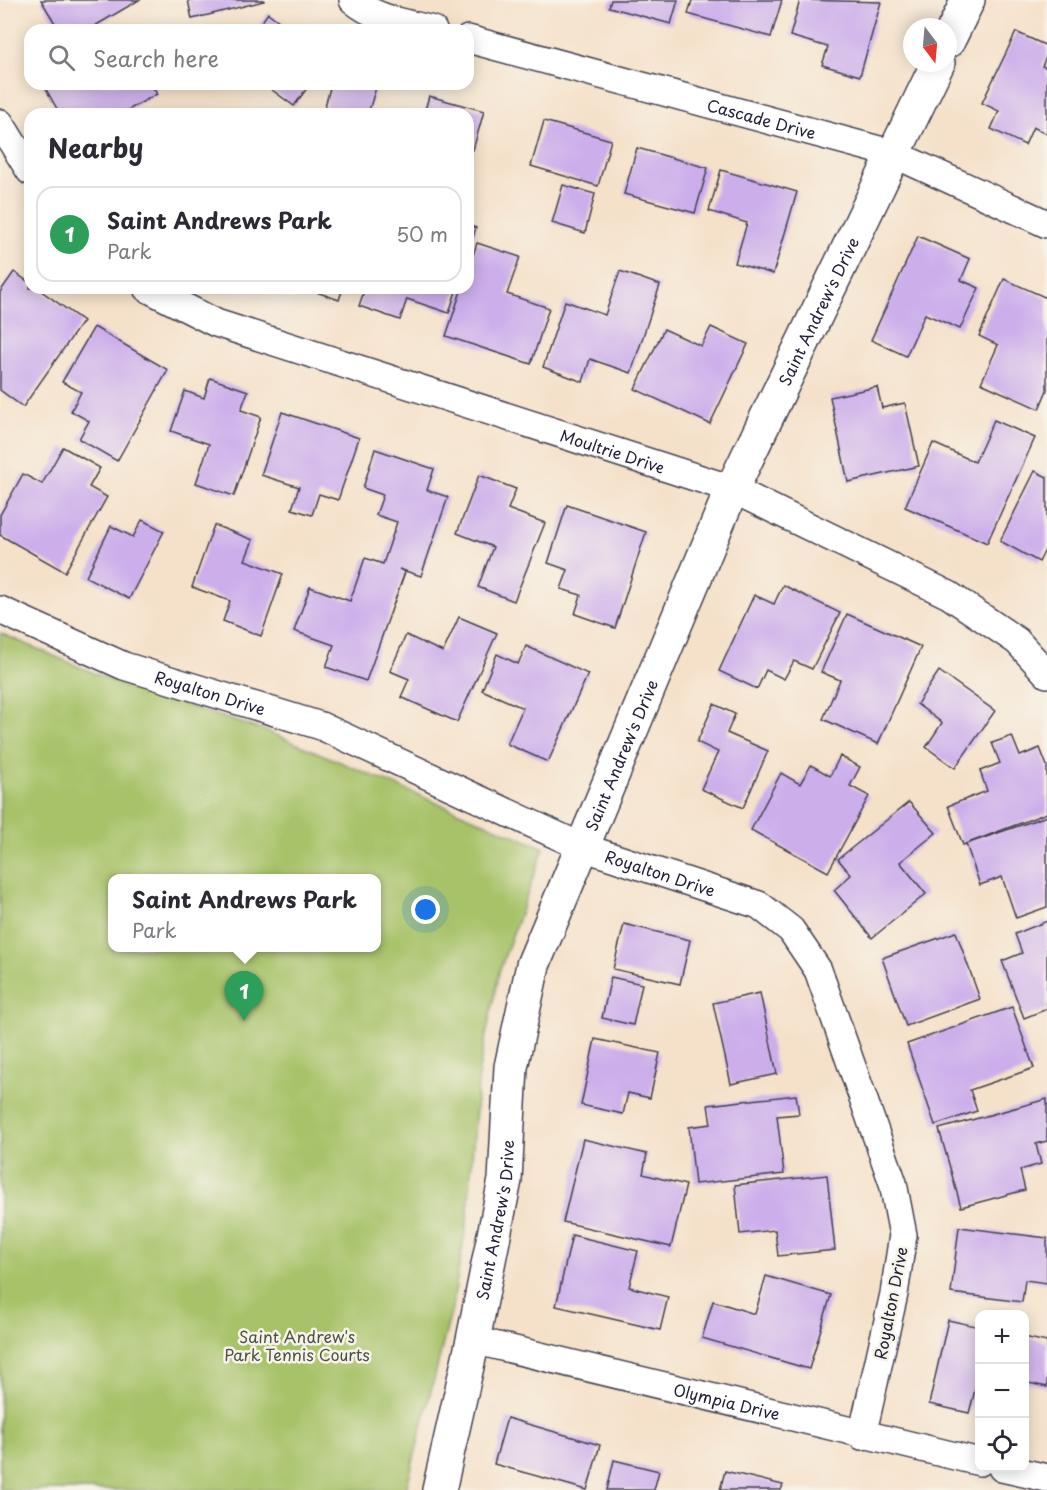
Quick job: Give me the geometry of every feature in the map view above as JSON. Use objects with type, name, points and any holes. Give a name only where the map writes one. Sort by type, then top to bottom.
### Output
[{"type":"street","points":[[353,0],[383,16],[412,24]]},
{"type":"street","points":[[957,23],[968,0]]},
{"type":"street","name":"Cascade Drive","points":[[474,41],[894,154],[1047,224]]},
{"type":"street","name":"Saint Andrew's Drive","points":[[439,1490],[473,1340],[505,1180],[512,1067],[533,965],[732,489],[934,72]]},
{"type":"street","points":[[0,123],[24,161]]},
{"type":"street","name":"Moultrie Drive","points":[[159,294],[216,323],[732,489],[949,595],[1017,641],[1047,674]]},
{"type":"street","name":"Royalton Drive","points":[[0,610],[124,666],[321,726],[582,847],[759,905],[791,930],[818,970],[893,1183],[903,1235],[894,1294],[862,1436]]},
{"type":"street","name":"Olympia Drive","points":[[473,1340],[862,1436],[975,1461]]},
{"type":"street","points":[[1022,1472],[1047,1478]]},
{"type":"green space","name":"Saint Andrew's Park Tennis Courts","points":[[0,633],[122,685],[269,732],[544,848],[499,972],[479,1070],[467,1222],[452,1308],[406,1490],[0,1490]]},
{"type":"building","points":[[41,0],[139,0],[98,24],[55,24]]},
{"type":"building","points":[[188,0],[264,0],[264,1],[192,19]]},
{"type":"building","points":[[611,0],[678,0],[671,24],[609,7]]},
{"type":"building","points":[[692,0],[782,0],[771,37],[688,14]]},
{"type":"building","points":[[800,0],[881,2],[860,76],[822,65],[828,47],[790,36]]},
{"type":"building","points":[[268,13],[283,24],[260,24]]},
{"type":"building","points":[[1016,32],[1047,46],[1047,55],[1042,66],[1047,68],[1047,134],[1033,127],[1025,145],[991,129],[999,111],[982,103]]},
{"type":"building","points":[[46,90],[155,90],[157,94],[132,108],[57,108]]},
{"type":"building","points":[[272,90],[306,90],[294,106]]},
{"type":"building","points":[[329,90],[375,90],[370,108],[325,108]]},
{"type":"building","points":[[429,96],[473,108],[426,108]]},
{"type":"building","points":[[474,108],[484,111],[474,146]]},
{"type":"building","points":[[544,121],[611,140],[598,186],[531,166]]},
{"type":"building","points":[[637,148],[708,168],[695,213],[624,194]]},
{"type":"building","points":[[721,170],[797,192],[773,274],[735,263],[747,223],[709,211]]},
{"type":"building","points":[[563,185],[595,194],[585,233],[552,223]]},
{"type":"building","points":[[918,236],[970,259],[961,280],[979,288],[960,329],[925,314],[906,356],[871,340]]},
{"type":"building","points":[[477,243],[520,257],[507,294],[549,308],[531,364],[446,336],[460,294],[474,294],[474,252]]},
{"type":"building","points":[[620,271],[660,285],[631,373],[590,359],[583,382],[543,367],[565,301],[605,315]]},
{"type":"building","points":[[14,272],[24,279],[24,294],[45,294],[83,321],[23,407],[0,390],[0,292]]},
{"type":"building","points":[[1004,279],[1047,298],[1047,390],[1039,409],[981,383],[998,345],[979,336]]},
{"type":"building","points":[[322,294],[341,294],[339,300]]},
{"type":"building","points":[[363,294],[455,294],[449,313],[407,299],[400,320],[359,306]]},
{"type":"building","points":[[94,327],[168,370],[117,461],[79,439],[89,421],[71,411],[81,392],[62,382]]},
{"type":"building","points":[[711,327],[748,344],[710,424],[635,389],[664,329],[701,346]]},
{"type":"building","points":[[210,378],[248,391],[241,410],[261,417],[234,496],[196,483],[209,444],[171,431],[185,391],[204,398]]},
{"type":"building","points":[[877,387],[882,408],[905,403],[919,466],[848,482],[830,397]]},
{"type":"building","points":[[282,412],[359,438],[338,500],[319,494],[312,515],[292,509],[299,487],[261,475]]},
{"type":"building","points":[[994,420],[1035,438],[987,543],[905,507],[933,443],[975,462]]},
{"type":"building","points":[[63,447],[100,468],[89,487],[107,497],[65,572],[0,535],[0,515],[23,474],[42,484]]},
{"type":"building","points":[[375,449],[434,469],[427,490],[448,497],[421,576],[399,569],[405,572],[366,681],[326,667],[334,645],[294,631],[310,587],[350,601],[365,558],[383,564],[397,522],[376,515],[383,495],[363,488]]},
{"type":"building","points":[[1035,471],[1047,477],[1047,546],[1039,562],[1000,541]]},
{"type":"building","points":[[479,475],[516,489],[508,509],[545,523],[514,601],[478,587],[493,547],[457,533]]},
{"type":"building","points":[[567,505],[646,532],[615,628],[575,614],[581,595],[561,589],[568,570],[548,563]]},
{"type":"building","points":[[142,520],[164,531],[129,599],[86,577],[111,526],[133,537]]},
{"type":"building","points":[[214,525],[253,540],[245,560],[283,574],[261,636],[223,621],[230,601],[192,587]]},
{"type":"building","points":[[783,585],[840,613],[812,669],[794,661],[784,679],[766,670],[757,689],[719,671],[754,595],[774,604]]},
{"type":"building","points":[[847,614],[921,647],[878,744],[823,719],[840,680],[821,672]]},
{"type":"building","points":[[459,617],[497,633],[457,722],[401,697],[409,679],[390,671],[406,635],[443,652]]},
{"type":"building","points":[[526,646],[588,674],[548,762],[507,744],[523,708],[482,690],[497,654],[518,664]]},
{"type":"building","points":[[939,671],[995,711],[955,768],[926,747],[942,723],[917,704]]},
{"type":"building","points":[[714,704],[735,714],[727,733],[768,751],[743,808],[701,789],[718,752],[697,742]]},
{"type":"building","points":[[1012,736],[1020,756],[1040,748],[1047,766],[1047,813],[963,845],[948,806],[987,791],[980,771],[1000,763],[992,743]]},
{"type":"building","points":[[840,756],[860,767],[850,786],[869,796],[828,872],[751,830],[781,773],[800,784],[811,765],[830,776]]},
{"type":"building","points":[[909,802],[936,833],[900,862],[926,894],[872,938],[834,890],[851,875],[838,859]]},
{"type":"building","points":[[1047,816],[1047,907],[1016,918],[1002,877],[980,885],[966,844]]},
{"type":"building","points":[[1047,921],[1047,1009],[1024,1018],[1002,961],[1022,953],[1015,934]]},
{"type":"building","points":[[624,924],[690,940],[680,984],[613,969]]},
{"type":"building","points":[[956,932],[980,999],[906,1026],[882,958]]},
{"type":"building","points":[[611,977],[642,984],[633,1025],[602,1018]]},
{"type":"building","points":[[760,993],[777,1074],[731,1084],[713,1003]]},
{"type":"building","points":[[1012,1007],[1034,1068],[970,1090],[977,1111],[935,1125],[907,1044]]},
{"type":"building","points":[[595,1039],[660,1053],[650,1098],[628,1093],[623,1114],[581,1105]]},
{"type":"building","points":[[796,1095],[799,1114],[777,1116],[784,1174],[695,1184],[689,1127],[711,1124],[708,1105]]},
{"type":"building","points":[[1047,1099],[1047,1141],[1036,1144],[1041,1164],[1020,1170],[1025,1190],[961,1207],[939,1129]]},
{"type":"building","points":[[583,1139],[647,1154],[643,1174],[686,1185],[671,1247],[563,1222]]},
{"type":"building","points":[[827,1175],[835,1250],[778,1256],[775,1230],[740,1234],[735,1185]]},
{"type":"building","points":[[959,1227],[1047,1238],[1047,1283],[1025,1280],[1022,1302],[951,1293]]},
{"type":"building","points":[[572,1235],[638,1251],[629,1287],[668,1297],[660,1330],[556,1306]]},
{"type":"building","points":[[766,1276],[831,1295],[809,1369],[702,1338],[713,1301],[755,1314]]},
{"type":"building","points":[[948,1320],[975,1326],[975,1390],[969,1413],[929,1404]]},
{"type":"building","points":[[1029,1338],[1047,1342],[1047,1387],[1029,1383]]},
{"type":"building","points":[[507,1418],[600,1445],[587,1490],[494,1464]]},
{"type":"building","points":[[614,1460],[659,1471],[654,1490],[607,1490]]},
{"type":"building","points":[[725,1471],[783,1485],[781,1490],[720,1490]]},
{"type":"place","name":"Saint Andrews Park","points":[[244,1021]]}]
